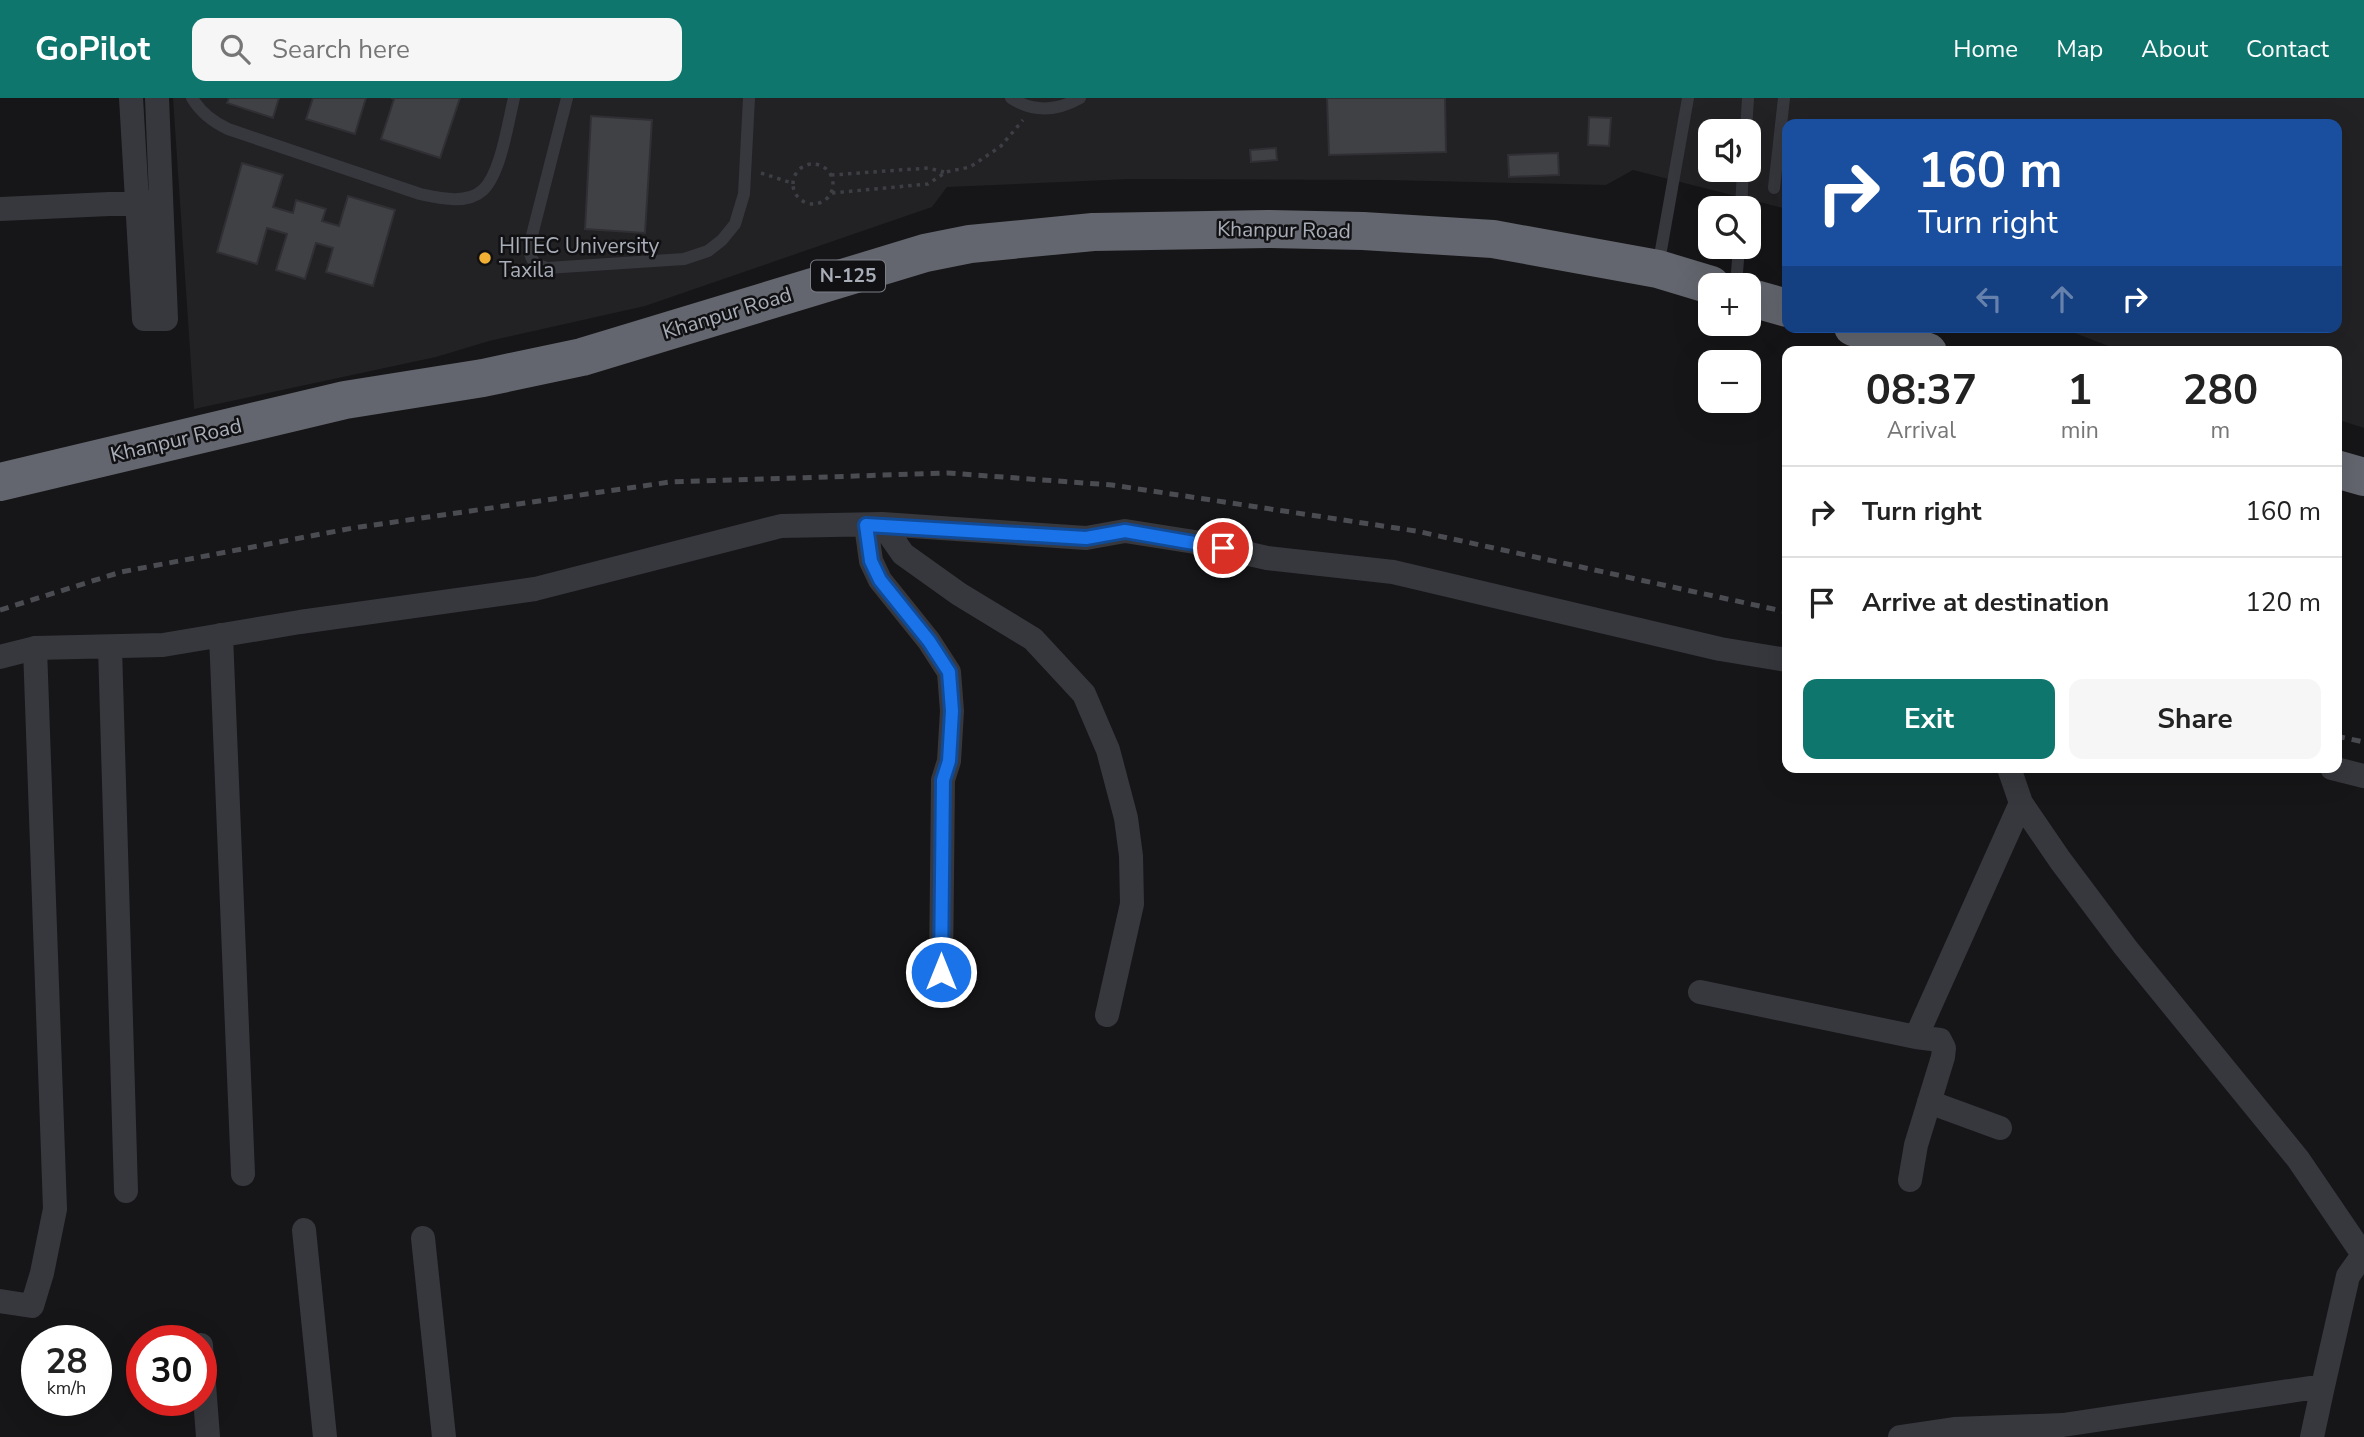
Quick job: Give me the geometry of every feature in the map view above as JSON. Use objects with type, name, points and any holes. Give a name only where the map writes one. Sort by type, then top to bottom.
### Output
[{"type":"highway","name":"Khanpur Road","points":[[0,482],[345,400],[483,378],[582,357],[925,253],[970,244],[1093,232],[1255,229],[1363,231],[1493,239],[1657,269],[1698,281]]},
{"type":"highway","points":[[1761,300],[1782,306]]},
{"type":"highway","points":[[1871,333],[1910,346]]},
{"type":"highway","points":[[2342,471],[2364,477]]},
{"type":"street","points":[[131,98],[144,319],[166,319],[157,98]]},
{"type":"street","points":[[0,209],[162,202]]},
{"type":"street","points":[[874,524],[871,561],[880,580],[929,641],[949,672],[952,711],[949,761],[943,780],[941,972]]},
{"type":"street","points":[[874,524],[903,554],[959,594],[1033,639],[1084,694],[1108,750],[1126,818],[1131,856],[1132,904],[1107,1015]]},
{"type":"street","points":[[0,657],[35,648],[163,645],[300,622],[535,589],[781,527],[874,524],[1086,538],[1125,531],[1201,543],[1267,558],[1393,572],[1720,649],[1782,659]]},
{"type":"street","points":[[221,635],[243,1174]]},
{"type":"street","points":[[110,647],[126,1191]]},
{"type":"street","points":[[0,1301],[32,1306],[42,1273],[55,1209],[35,648]]},
{"type":"street","points":[[2342,770],[2364,775]]},
{"type":"street","points":[[2010,773],[2021,803],[2060,860],[2126,948],[2298,1159],[2364,1255],[2348,1276],[2312,1437]]},
{"type":"street","points":[[1916,1037],[2021,803]]},
{"type":"street","points":[[1700,992],[1940,1040],[1943,1044],[1942,1057],[1916,1145],[1910,1180]]},
{"type":"street","points":[[1929,1102],[2000,1128]]},
{"type":"street","points":[[304,1230],[325,1437]]},
{"type":"street","points":[[423,1238],[444,1437]]},
{"type":"street","points":[[1900,1437],[2063,1425],[2323,1386]]},
{"type":"street","points":[[207,1416],[208,1437]]},
{"type":"lane","points":[[192,98],[197,108],[213,122],[228,129],[420,194],[453,199],[470,197],[482,191],[490,181],[514,98]]},
{"type":"lane","points":[[568,98],[529,247],[530,258],[537,265],[559,268],[684,259],[708,251],[722,240],[735,224],[744,194],[749,98]]},
{"type":"lane","points":[[1011,98],[1033,108],[1049,109],[1065,106],[1080,98]]},
{"type":"lane","points":[[1657,269],[1688,98]]},
{"type":"lane","points":[[1747,119],[1748,98]]},
{"type":"lane","points":[[1774,188],[1784,98]]},
{"type":"path","points":[[832,193],[834,185],[831,175],[821,165],[806,164],[799,168],[792,183],[797,198],[804,203],[820,203],[832,193],[928,184],[946,172],[970,167],[1001,146],[1033,108]]},
{"type":"path","points":[[831,175],[928,168],[946,172]]},
{"type":"path","points":[[745,169],[792,183]]},
{"type":"shaded area","name":"HITEC University Taxila","points":[[173,98],[2364,98],[2364,428],[2342,421],[2342,346],[2108,346],[2075,333],[2342,333],[2342,119],[1782,119],[1782,208],[1761,202],[1761,196],[1736,196],[1633,170],[1606,185],[1389,180],[1129,179],[947,187],[932,207],[645,306],[489,341],[436,357],[194,409]]},
{"type":"building","points":[[229,98],[279,98],[273,118],[227,103]]},
{"type":"building","points":[[313,98],[366,98],[355,134],[306,119]]},
{"type":"building","points":[[391,98],[460,98],[440,158],[381,139],[394,99]]},
{"type":"building","points":[[1327,98],[1445,98],[1446,152],[1329,155]]},
{"type":"building","points":[[591,116],[652,120],[645,233],[585,229]]},
{"type":"building","points":[[1589,117],[1611,118],[1609,146],[1588,145]]},
{"type":"building","points":[[1276,148],[1277,160],[1251,162],[1250,150]]},
{"type":"building","points":[[1558,153],[1559,175],[1509,177],[1508,155]]},
{"type":"building","points":[[242,163],[283,175],[273,207],[293,213],[296,200],[326,209],[322,221],[339,226],[348,196],[395,210],[373,286],[326,272],[333,248],[316,243],[305,279],[276,270],[287,234],[267,228],[257,264],[217,252]]},
{"type":"railway","points":[[0,610],[121,572],[353,528],[670,482],[948,473],[1112,485],[1416,531],[1782,611]]},
{"type":"railway","points":[[2342,737],[2364,742]]},
{"type":"place","name":"HITEC University Taxila","points":[[485,258]]},
{"type":"route","points":[[941,972],[943,780],[949,761],[952,711],[949,672],[929,641],[880,580],[871,561],[866,525],[1086,538],[1125,531],[1223,548]]}]
